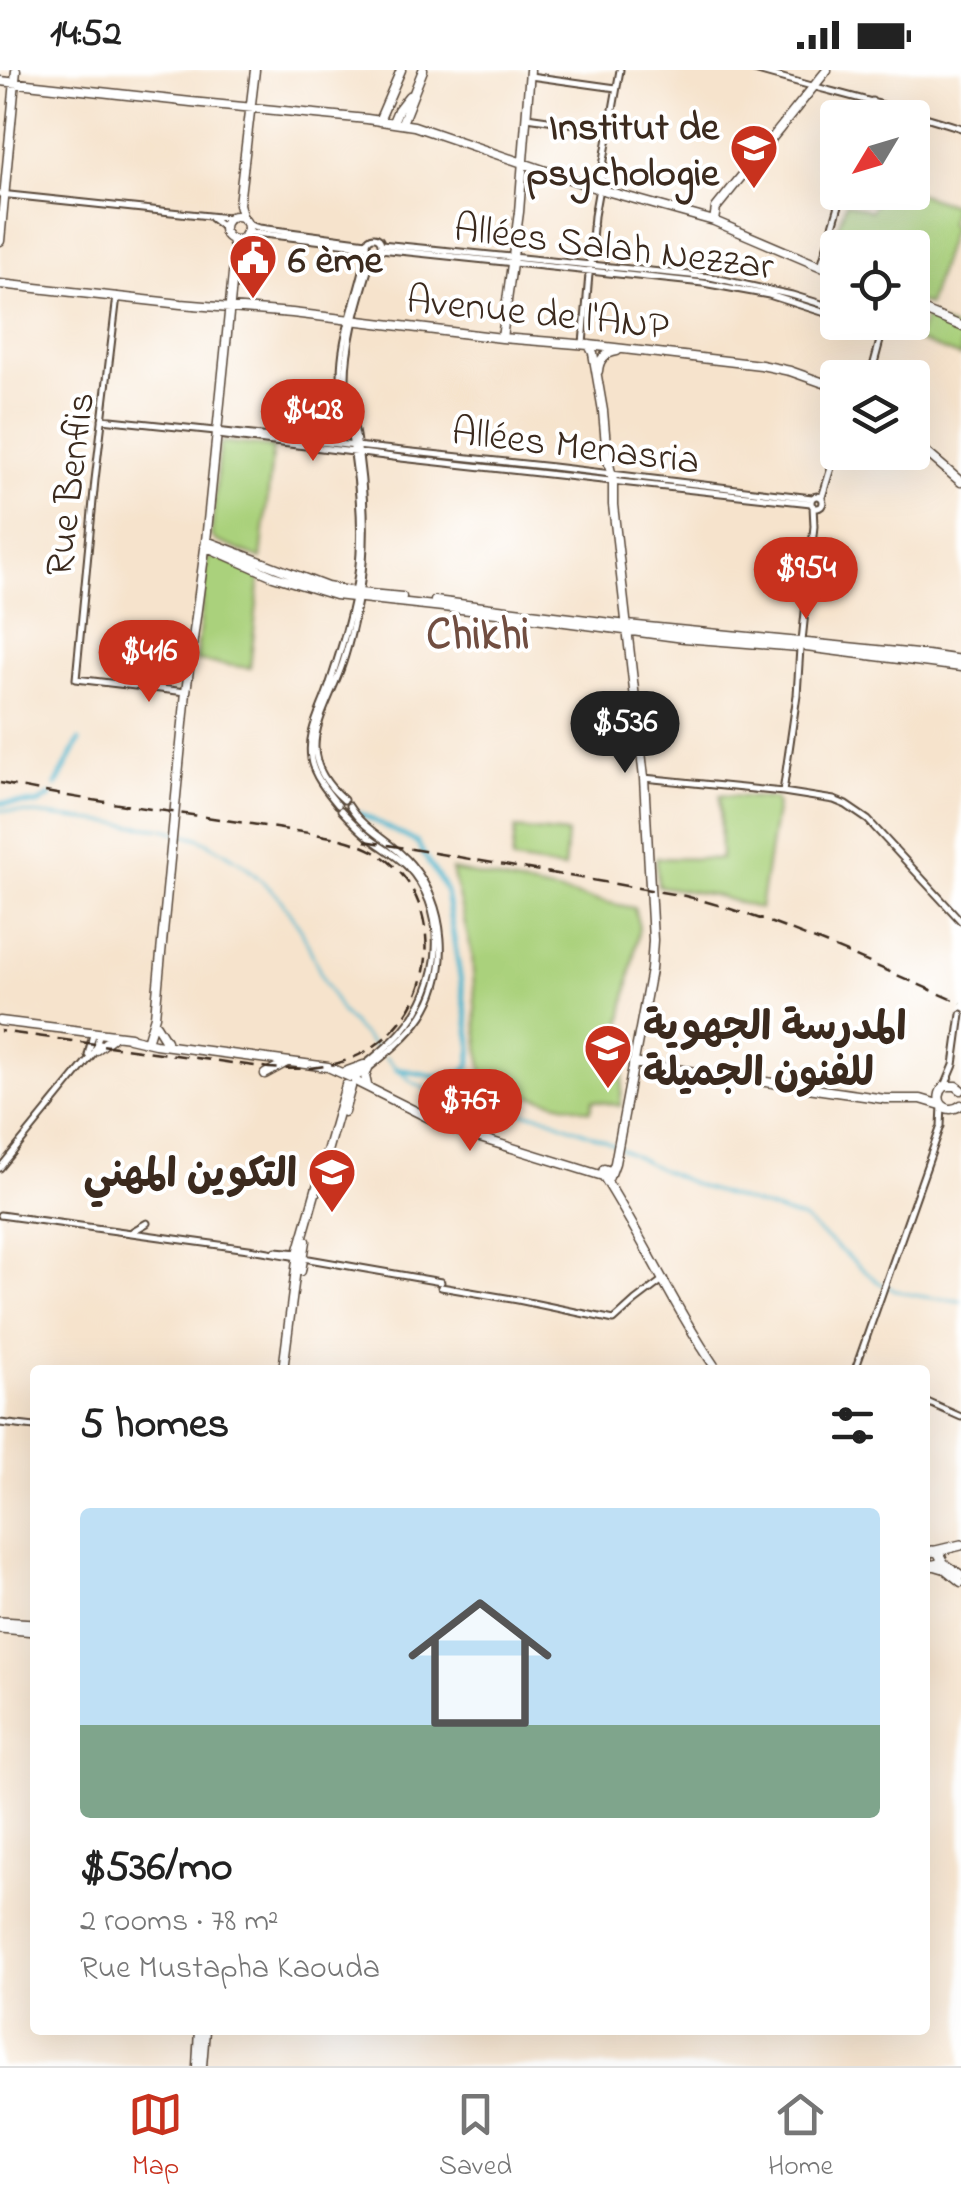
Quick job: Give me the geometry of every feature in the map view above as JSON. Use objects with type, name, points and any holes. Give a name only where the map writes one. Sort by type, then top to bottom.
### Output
[{"type":"highway","points":[[930,1557],[961,1548]]},
{"type":"highway","points":[[0,1625],[30,1628]]},
{"type":"main road","points":[[0,241],[16,70]]},
{"type":"main road","points":[[152,1040],[186,692],[235,254],[242,230],[240,204],[256,70]]},
{"type":"main road","points":[[379,120],[402,70],[410,77],[421,74]]},
{"type":"main road","points":[[714,221],[716,208],[827,70]]},
{"type":"main road","points":[[502,338],[514,259],[530,73]]},
{"type":"main road","points":[[398,122],[421,74]]},
{"type":"main road","points":[[0,81],[398,122],[714,221],[820,267]]},
{"type":"main road","points":[[240,204],[224,228],[226,235],[242,230]]},
{"type":"main road","points":[[230,218],[238,216],[242,230]]},
{"type":"main road","name":"Avenue de l'ANP","points":[[0,284],[586,344],[760,365],[820,382]]},
{"type":"main road","points":[[930,313],[961,326]]},
{"type":"main road","points":[[586,344],[594,353],[628,629],[644,778],[652,952],[617,1153],[606,1174]]},
{"type":"main road","points":[[597,376],[602,358],[622,350]]},
{"type":"main road","points":[[930,458],[961,485]]},
{"type":"main road","points":[[205,543],[356,595],[498,608],[628,629],[961,664]]},
{"type":"main road","points":[[0,1021],[170,1042],[329,1068],[451,1129],[606,1174]]},
{"type":"main road","points":[[131,1037],[154,1022]]},
{"type":"main road","points":[[154,1022],[170,1042]]},
{"type":"main road","points":[[96,1050],[115,1036]]},
{"type":"main road","points":[[265,1074],[287,1061]]},
{"type":"main road","points":[[632,1063],[870,1098],[921,1099],[958,1108]]},
{"type":"main road","points":[[286,1365],[300,1256],[350,1081],[369,1064]]},
{"type":"main road","points":[[369,1064],[366,1076],[370,1087]]},
{"type":"main road","points":[[921,1099],[950,1085],[961,1089]]},
{"type":"main road","points":[[941,1106],[938,1096],[943,1088]]},
{"type":"main road","points":[[606,1174],[714,1365]]},
{"type":"main road","points":[[286,1365],[300,1256]]},
{"type":"main road","points":[[930,1557],[961,1574]]},
{"type":"main road","points":[[930,1557],[961,1582]]},
{"type":"main road","points":[[200,2066],[202,2035]]},
{"type":"street","points":[[586,344],[592,233],[620,70]]},
{"type":"street","points":[[754,70],[868,100]]},
{"type":"street","points":[[530,73],[616,88]]},
{"type":"street","points":[[528,117],[610,129]]},
{"type":"street","points":[[930,119],[961,128]]},
{"type":"street","points":[[2,194],[230,218]]},
{"type":"street","points":[[209,216],[224,228]]},
{"type":"street","name":"Allées Salah Nezzar","points":[[242,230],[373,247],[710,277],[792,294],[820,306]]},
{"type":"street","points":[[369,1064],[422,1016],[435,988],[441,956],[440,927],[427,887],[415,869],[343,805],[312,766],[310,741],[356,595],[366,528],[362,476],[342,390],[342,361],[373,247]]},
{"type":"street","name":"Rue Benflis","points":[[117,296],[76,679],[186,692]]},
{"type":"street","points":[[102,418],[215,432]]},
{"type":"street","name":"Allées Menasria","points":[[215,432],[816,501]]},
{"type":"street","name":"Allées Menasria","points":[[215,432],[357,449]]},
{"type":"street","points":[[783,792],[816,501],[829,470]]},
{"type":"street","points":[[644,778],[834,800],[859,813],[961,921]]},
{"type":"street","points":[[943,1088],[954,1065],[961,1014]]},
{"type":"street","points":[[0,1168],[96,1050],[96,1034]]},
{"type":"street","points":[[88,1057],[96,1034]]},
{"type":"street","points":[[954,1065],[961,1089]]},
{"type":"street","points":[[858,1365],[941,1126],[941,1106]]},
{"type":"street","points":[[941,1126],[958,1108]]},
{"type":"street","points":[[0,1215],[300,1256],[614,1320],[664,1279]]},
{"type":"street","points":[[130,1232],[147,1222]]},
{"type":"street","points":[[263,1251],[300,1256]]},
{"type":"street","points":[[278,1254],[296,1274]]},
{"type":"street","points":[[930,1404],[961,1418]]},
{"type":"street","points":[[0,1422],[30,1426]]},
{"type":"green space","points":[[930,197],[954,205],[949,224],[953,225],[930,299],[930,230],[837,230],[844,210],[930,210]]},
{"type":"green space","points":[[930,319],[961,331],[961,357],[916,340],[930,340]]},
{"type":"green space","points":[[223,442],[273,447],[261,559],[211,536]]},
{"type":"green space","points":[[212,555],[260,576],[250,668],[196,661],[207,560]]},
{"type":"green space","points":[[720,795],[775,799],[777,804],[760,909],[713,895],[658,886],[656,858],[721,859]]},
{"type":"green space","points":[[515,829],[567,834],[564,869],[512,861]]},
{"type":"green space","points":[[452,870],[634,908],[639,927],[616,1053],[625,1057],[620,1106],[593,1100],[590,1111],[484,1084],[472,954]]},
{"type":"waterway","points":[[56,785],[79,741]]},
{"type":"waterway","points":[[0,803],[38,804],[50,796]]},
{"type":"waterway","points":[[0,810],[164,829],[198,838],[243,864],[278,896],[301,929],[342,1013],[379,1052]]},
{"type":"waterway","points":[[357,812],[418,843],[446,892],[472,1048],[469,1066],[463,1073],[434,1076],[397,1069]]},
{"type":"waterway","points":[[385,1057],[411,1081],[440,1097],[465,1105],[540,1115],[604,1140],[701,1187],[803,1219],[888,1287],[918,1296],[961,1301]]},
{"type":"railway","points":[[0,783],[349,841],[393,865],[408,883],[425,926],[426,950],[416,996],[404,1017],[376,1045],[326,1066],[269,1068],[0,1031]]},
{"type":"railway","points":[[365,841],[685,896],[791,930],[961,1003]]},
{"type":"place","name":"Institut de psychologie","points":[[754,190]]},
{"type":"place","name":"6 ème","points":[[253,300]]},
{"type":"place","name":"المدرسة الجهوية للفنون الجميلة","points":[[608,1090]]},
{"type":"place","name":"التكوين المهني","points":[[332,1214]]},
{"type":"district","name":"Chikhi","points":[[478,632]]}]
